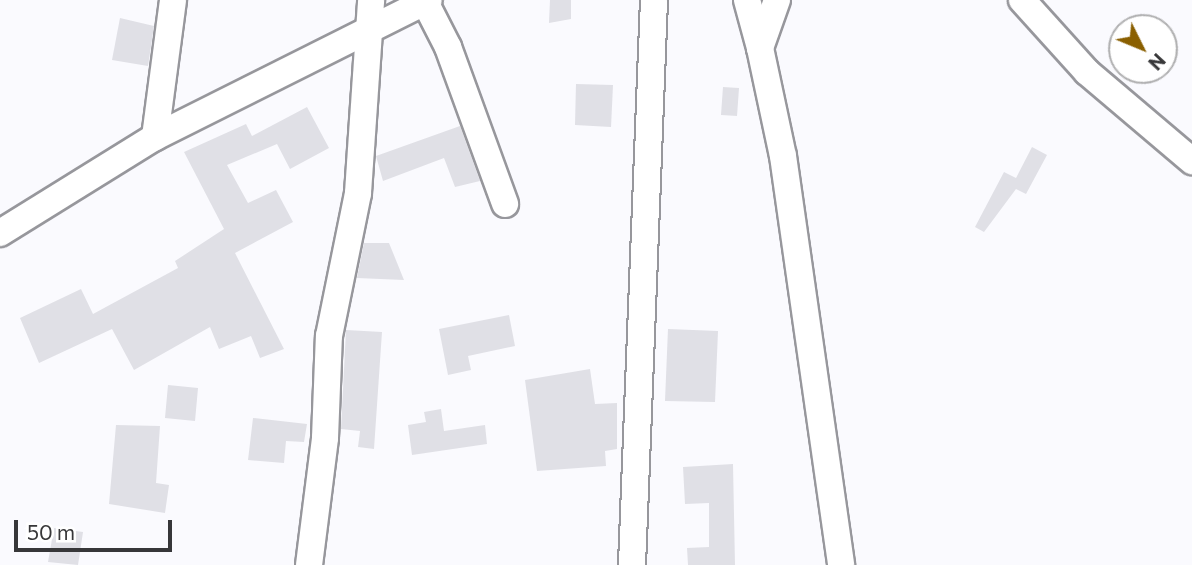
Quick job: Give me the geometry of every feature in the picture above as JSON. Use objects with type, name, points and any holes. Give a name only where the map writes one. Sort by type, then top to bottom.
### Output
[{"type":"street","points":[[155,137],[173,0]]},
{"type":"street","points":[[309,565],[326,438],[329,336],[358,193],[371,0]]},
{"type":"street","points":[[632,565],[654,0]]},
{"type":"street","points":[[747,0],[783,156],[841,565]]},
{"type":"street","points":[[760,48],[777,0]]},
{"type":"street","points":[[1022,0],[1087,72],[1192,161]]},
{"type":"street","points":[[0,233],[155,137],[427,1],[448,47],[505,204]]},
{"type":"building","points":[[550,0],[571,0],[571,19],[549,23]]},
{"type":"building","points":[[120,18],[154,26],[148,66],[112,60]]},
{"type":"building","points":[[576,84],[613,85],[611,127],[575,125]]},
{"type":"building","points":[[723,87],[739,88],[737,116],[721,115]]},
{"type":"building","points":[[307,107],[329,148],[290,169],[277,144],[227,165],[248,203],[276,190],[293,222],[235,253],[284,349],[260,358],[251,336],[219,349],[210,327],[134,370],[112,329],[39,363],[20,318],[81,289],[93,314],[178,268],[175,261],[224,229],[184,152],[246,124],[252,136]]},
{"type":"building","points":[[460,126],[480,181],[455,187],[444,158],[383,181],[376,156]]},
{"type":"building","points":[[1032,147],[1047,155],[1026,194],[1016,189],[984,232],[975,227],[1004,172],[1016,178]]},
{"type":"building","points":[[364,243],[389,243],[404,280],[357,278]]},
{"type":"building","points":[[509,315],[515,346],[468,356],[471,370],[448,375],[439,329]]},
{"type":"building","points":[[668,329],[718,331],[715,402],[665,401]]},
{"type":"building","points":[[346,330],[382,332],[374,449],[358,447],[360,431],[341,429]]},
{"type":"building","points":[[590,369],[595,404],[617,403],[617,449],[605,451],[606,466],[537,471],[525,380]]},
{"type":"building","points":[[168,385],[198,388],[195,421],[165,418]]},
{"type":"building","points":[[441,409],[444,431],[485,425],[487,444],[412,455],[408,425],[426,422],[424,412]]},
{"type":"building","points":[[253,418],[307,424],[304,442],[286,441],[284,463],[248,460]]},
{"type":"building","points":[[116,425],[160,426],[156,483],[169,485],[165,513],[109,504]]},
{"type":"building","points":[[733,464],[735,565],[688,565],[687,548],[709,547],[709,503],[685,504],[683,467]]},
{"type":"building","points":[[54,528],[83,532],[78,565],[48,562]]}]
